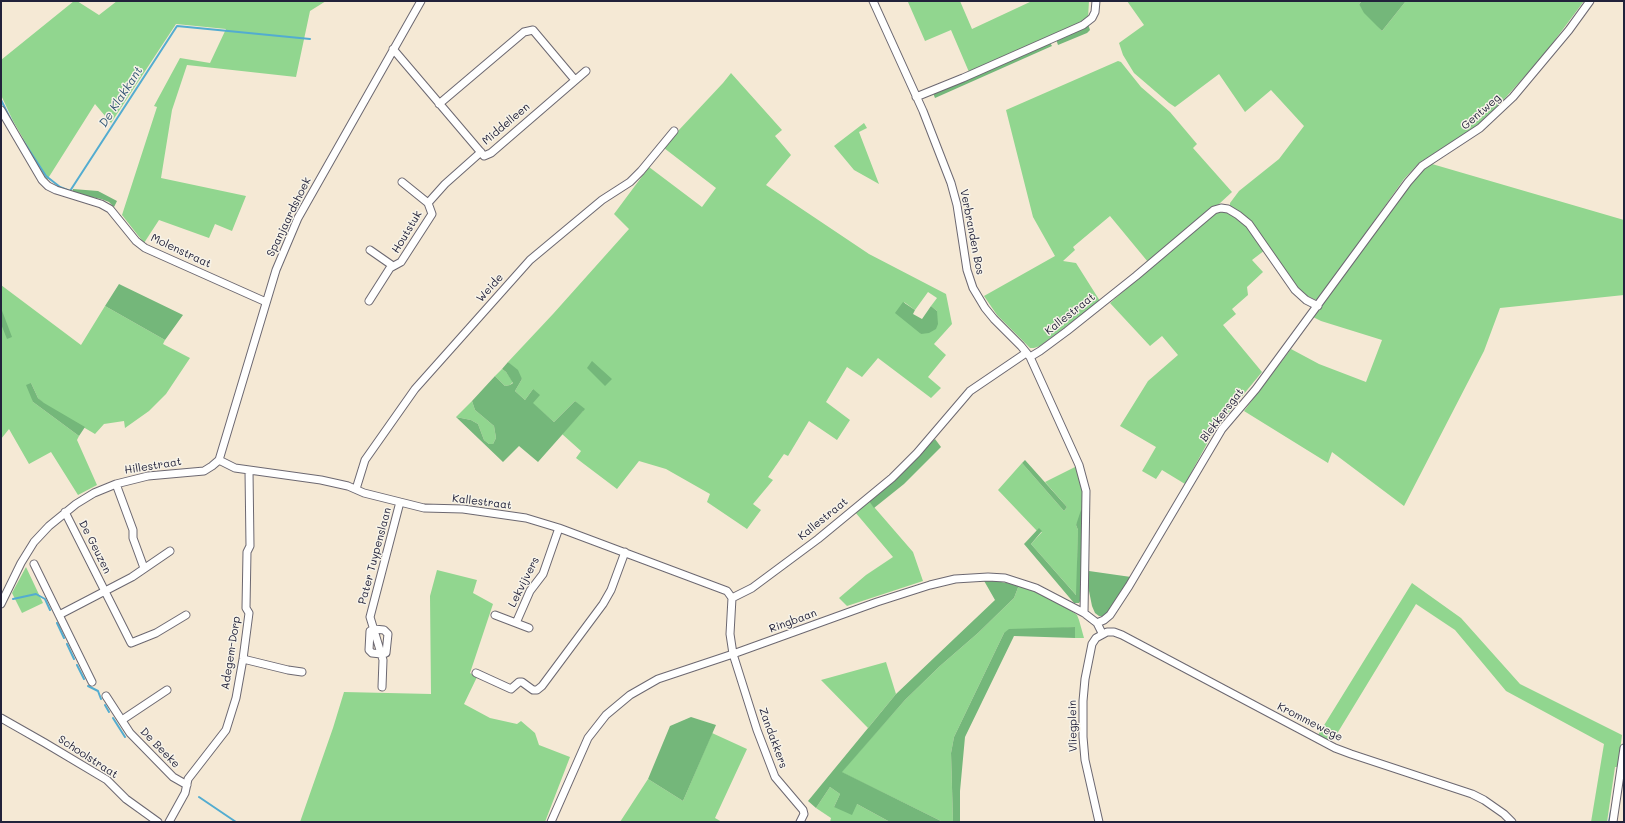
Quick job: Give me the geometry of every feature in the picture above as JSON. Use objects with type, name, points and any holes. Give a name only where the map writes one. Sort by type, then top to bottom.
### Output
[{"type":"street","name":"Spanjaardshoek","points":[[219,460],[276,270],[298,218],[392,49],[421,1]]},
{"type":"street","name":"Verbranden Bos","points":[[872,1],[916,97],[951,183],[957,205],[967,270],[974,288],[989,314],[1028,355]]},
{"type":"street","points":[[916,97],[1083,25],[1092,18],[1095,12],[1096,1]]},
{"type":"street","name":"Gentweg","points":[[1376,227],[1408,182],[1422,166],[1480,128],[1513,97],[1569,30],[1590,1]]},
{"type":"street","points":[[439,104],[524,32],[533,30],[575,80]]},
{"type":"street","name":"Middelleen","points":[[392,49],[484,156],[491,153],[586,71]]},
{"type":"street","name":"Molenstraat","points":[[1,110],[42,180],[48,186],[106,207],[117,216],[136,241],[145,248],[266,302]]},
{"type":"street","name":"Weide","points":[[356,489],[365,460],[415,388],[530,260],[602,200],[630,182],[674,131]]},
{"type":"street","name":"Houtstuk","points":[[428,203],[445,184],[481,152]]},
{"type":"street","name":"Houtstuk","points":[[369,301],[390,268],[401,262],[432,214],[428,203],[402,182]]},
{"type":"street","name":"Kallestraat","points":[[219,460],[235,468],[248,471],[302,477],[356,489],[364,493],[424,508],[464,508],[526,518],[559,528],[727,591],[732,598],[752,588],[818,538],[892,478],[917,454],[970,391],[1003,367],[1050,344],[1101,304],[1214,210],[1221,208],[1228,209],[1248,224],[1295,290],[1306,300],[1318,306]]},
{"type":"street","name":"Blekkersgat","points":[[1097,623],[1107,618],[1114,609],[1148,555],[1222,429],[1256,389],[1376,227]]},
{"type":"street","name":"Houtstuk","points":[[370,250],[393,266]]},
{"type":"street","points":[[1028,355],[1074,452],[1083,478],[1086,512],[1084,613]]},
{"type":"street","name":"Hillestraat","points":[[1,604],[21,563],[34,542],[65,512],[94,493],[116,484],[148,476],[204,471],[219,460]]},
{"type":"street","name":"Adegem-Dorp","points":[[169,822],[185,793],[188,779],[226,730],[236,698],[249,613],[246,608],[247,552],[250,546],[248,471]]},
{"type":"street","points":[[116,484],[133,530],[133,538],[144,568]]},
{"type":"street","name":"Pater Tuypenslaan","points":[[382,687],[383,660],[370,617],[400,502]]},
{"type":"street","name":"De Geuzen","points":[[65,512],[131,643],[156,633],[186,615]]},
{"type":"street","name":"Lekvijvers","points":[[516,624],[530,591],[543,574],[559,528]]},
{"type":"street","name":"De Geuzen","points":[[59,615],[132,577],[170,552]]},
{"type":"street","points":[[476,673],[511,689],[519,682],[522,682],[533,690],[537,690],[542,686],[603,604],[611,590],[625,552]]},
{"type":"street","points":[[34,564],[92,682]]},
{"type":"street","name":"Ringbaan","points":[[551,822],[588,738],[606,715],[630,695],[658,679],[733,654],[877,602],[930,585],[955,579],[988,576],[1005,578],[1036,588],[1084,613],[1097,623],[1102,633]]},
{"type":"street","points":[[732,598],[730,634],[733,654]]},
{"type":"street","name":"Lekvijvers","points":[[495,615],[529,628]]},
{"type":"street","points":[[374,629],[384,630],[388,634],[386,653],[372,653],[369,650],[370,631],[374,629]]},
{"type":"street","name":"Krommewege","points":[[1102,633],[1114,632],[1122,635],[1335,748],[1478,797],[1494,806],[1512,822]]},
{"type":"street","name":"Vliegplein","points":[[1099,822],[1085,760],[1082,723],[1089,657],[1092,644],[1102,633]]},
{"type":"street","name":"Zandakkers","points":[[733,654],[762,746],[775,777],[803,810],[804,814],[800,822]]},
{"type":"street","points":[[243,659],[302,672]]},
{"type":"street","points":[[122,720],[167,690]]},
{"type":"street","name":"De Beeke","points":[[106,696],[130,733],[172,777],[187,785]]},
{"type":"street","name":"Schoolstraat","points":[[1,718],[45,742],[107,780],[126,799],[158,822]]},
{"type":"street","points":[[1612,822],[1624,748]]},
{"type":"green space","points":[[74,1],[77,1],[99,15],[117,1],[326,1],[310,11],[296,77],[187,65],[172,110],[161,178],[246,196],[232,231],[215,224],[209,238],[159,220],[144,243],[122,215],[157,107],[154,106],[180,58],[210,63],[226,29],[176,24],[111,123],[95,104],[47,180],[13,121],[1,95],[1,60]]},
{"type":"green space","points":[[960,1],[972,29],[1032,1],[1089,1],[1088,18],[1084,21],[969,72],[951,30],[925,41],[908,2]]},
{"type":"green space","points":[[1127,1],[1362,1],[1359,4],[1382,31],[1406,1],[1584,1],[1543,56],[1498,106],[1476,127],[1419,163],[1404,179],[1319,299],[1316,300],[1305,295],[1299,290],[1256,228],[1245,216],[1230,206],[1230,203],[1239,191],[1279,159],[1304,126],[1271,90],[1245,112],[1219,74],[1175,107],[1169,103],[1134,73],[1123,55],[1119,43],[1144,25]]},
{"type":"green space","points":[[1362,1],[1406,1],[1382,31],[1364,13],[1359,4]]},
{"type":"green space","points":[[1088,24],[1090,30],[1087,33],[1058,45],[1056,39]]},
{"type":"green space","points":[[1049,41],[1052,46],[935,98],[933,93]]},
{"type":"green space","points":[[1118,61],[1121,62],[1141,87],[1170,112],[1197,144],[1193,148],[1232,192],[1148,262],[1110,216],[1073,247],[1075,250],[1063,261],[1076,263],[1100,301],[1040,346],[1030,348],[997,315],[984,296],[1055,256],[1033,217],[1006,110]]},
{"type":"green space","points":[[731,73],[782,130],[775,136],[791,155],[766,185],[869,254],[946,294],[952,324],[934,344],[946,355],[928,377],[941,388],[931,398],[878,358],[862,377],[847,367],[826,402],[850,420],[837,440],[809,421],[788,456],[784,454],[768,477],[773,480],[753,504],[761,510],[747,529],[707,502],[710,494],[666,469],[639,461],[617,489],[576,458],[581,451],[562,434],[583,411],[575,401],[554,422],[532,403],[533,389],[525,400],[515,391],[522,379],[508,362],[629,229],[614,214],[649,167],[702,207],[716,188],[664,148]],"holes":[[[928,292],[937,298],[931,306],[937,311],[921,334],[904,302],[915,310]]]},
{"type":"green space","points":[[864,123],[867,128],[859,132],[879,184],[854,170],[834,146]]},
{"type":"green space","points":[[1432,164],[1624,220],[1624,295],[1500,308],[1484,351],[1404,506],[1332,452],[1328,463],[1244,411],[1291,349],[1319,364],[1366,382],[1382,340],[1321,321],[1313,317],[1408,186]]},
{"type":"green space","points":[[73,189],[98,191],[117,201],[114,207],[109,202],[101,199],[72,193]]},
{"type":"green space","points":[[1219,211],[1231,213],[1247,226],[1265,250],[1252,260],[1263,272],[1247,287],[1248,295],[1232,309],[1236,314],[1223,325],[1262,372],[1215,429],[1185,484],[1162,470],[1156,479],[1142,471],[1156,447],[1120,426],[1148,381],[1178,355],[1162,336],[1150,346],[1110,303],[1210,216]]},
{"type":"green space","points":[[119,284],[183,315],[165,340],[105,306]]},
{"type":"green space","points":[[1,285],[81,345],[105,306],[165,340],[163,344],[190,358],[166,394],[149,411],[125,428],[124,421],[104,424],[95,434],[44,404],[38,398],[31,383],[33,402],[79,436],[77,440],[97,485],[78,495],[51,452],[29,464],[9,429],[1,439]]},
{"type":"green space","points":[[903,302],[915,310],[913,314],[922,319],[931,306],[937,311],[938,324],[936,329],[929,333],[921,334],[895,313]]},
{"type":"green space","points":[[1,308],[12,337],[7,339],[1,324]]},
{"type":"green space","points":[[592,361],[612,379],[605,386],[587,368]]},
{"type":"green space","points":[[508,362],[518,370],[522,379],[515,391],[525,400],[533,389],[540,395],[533,403],[554,422],[575,401],[585,409],[538,462],[519,446],[503,462],[456,417],[471,420],[478,424],[484,440],[489,444],[493,444],[496,438],[494,426],[475,410],[472,401],[495,376],[505,386],[513,383],[506,372],[502,369]]},
{"type":"green space","points":[[502,369],[513,382],[510,385],[505,386],[495,376]]},
{"type":"green space","points":[[31,383],[38,398],[44,403],[85,427],[79,436],[33,402],[26,385]]},
{"type":"green space","points":[[472,401],[475,410],[494,426],[496,438],[493,444],[489,444],[484,440],[478,424],[471,420],[456,417]]},
{"type":"green space","points":[[935,439],[941,447],[904,484],[874,508],[868,500],[897,477]]},
{"type":"green space","points":[[1025,460],[1067,507],[1064,511],[1022,463]]},
{"type":"green space","points":[[1022,463],[1064,511],[1067,507],[1045,482],[1077,466],[1083,491],[1084,511],[1076,525],[1078,530],[1077,596],[1031,544],[1042,532],[1037,531],[998,490]]},
{"type":"green space","points":[[868,500],[913,552],[923,581],[847,606],[839,598],[866,575],[893,557],[855,512]]},
{"type":"green space","points":[[1081,510],[1084,511],[1082,598],[1079,603],[1074,603],[1024,544],[1039,528],[1042,531],[1031,544],[1076,595],[1078,530],[1076,525]]},
{"type":"green space","points":[[26,567],[43,603],[22,613],[12,593]]},
{"type":"green space","points":[[437,570],[477,580],[473,593],[493,604],[470,673],[477,677],[464,704],[490,718],[517,724],[521,721],[535,733],[539,745],[570,757],[545,822],[300,822],[344,692],[431,694],[430,596]]},
{"type":"green space","points":[[1089,571],[1131,577],[1108,616],[1099,616],[1095,613],[1092,606],[1088,586]]},
{"type":"green space","points":[[983,579],[1019,585],[1014,598],[905,700],[842,772],[943,822],[890,822],[857,804],[852,815],[834,807],[840,794],[830,787],[816,808],[808,801],[896,694],[995,600]]},
{"type":"green space","points":[[1412,583],[1461,618],[1520,684],[1622,735],[1618,767],[1615,767],[1607,822],[1591,822],[1604,744],[1506,691],[1455,630],[1416,604],[1335,737],[1330,741],[1318,735]]},
{"type":"green space","points":[[1019,585],[1037,591],[1077,615],[1084,638],[1075,638],[1075,627],[1004,633],[954,737],[951,753],[953,822],[943,822],[841,772],[905,700],[1014,598]]},
{"type":"green space","points":[[1075,627],[1075,638],[1014,636],[965,737],[960,791],[960,822],[953,822],[951,753],[954,737],[1004,633],[1009,629]]},
{"type":"green space","points":[[886,662],[896,694],[868,728],[821,680]]},
{"type":"green space","points":[[691,717],[716,725],[683,801],[648,779],[670,726]]},
{"type":"green space","points":[[712,733],[747,749],[715,818],[722,822],[620,822],[648,779],[683,801]]},
{"type":"green space","points":[[830,787],[840,794],[834,807],[857,804],[890,822],[830,822],[831,818],[816,808]]},
{"type":"waterway","name":"De Klakkant","points":[[22,139],[46,176],[60,187],[70,191],[177,26],[310,39]]},
{"type":"waterway","name":"De Klakkant","points":[[1,100],[16,130]]},
{"type":"waterway","points":[[13,599],[36,594],[45,599],[50,610]]},
{"type":"waterway","points":[[57,623],[64,638]]},
{"type":"waterway","points":[[67,644],[74,659]]},
{"type":"waterway","points":[[77,665],[84,679]]},
{"type":"waterway","points":[[88,686],[98,691],[101,699]]},
{"type":"waterway","points":[[105,705],[109,712]]},
{"type":"waterway","points":[[113,718],[125,737]]},
{"type":"waterway","points":[[199,797],[236,822]]},
{"type":"waterway","points":[[1609,822],[1611,811]]}]
